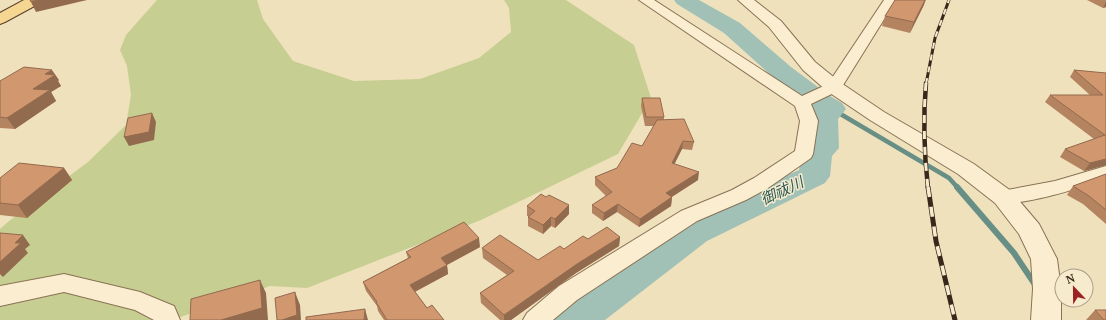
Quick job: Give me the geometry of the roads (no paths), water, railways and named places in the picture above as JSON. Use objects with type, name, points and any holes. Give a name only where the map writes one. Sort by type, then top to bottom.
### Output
[{"type":"main road","points":[[0,20],[35,0]]},
{"type":"street","points":[[536,320],[568,293],[689,216],[761,183],[804,154],[809,121],[804,101],[645,0]]},
{"type":"street","points":[[746,0],[775,24],[829,90],[877,116],[966,169],[1003,197],[1030,230],[1044,259],[1047,290],[1046,320]]},
{"type":"street","points":[[804,101],[829,90],[890,0]]},
{"type":"street","points":[[1003,197],[1023,195],[1089,178],[1106,172]]},
{"type":"street","points":[[0,296],[64,284],[140,302],[165,313],[167,320]]},
{"type":"waterway","name":"御祓川","points":[[575,320],[694,232],[814,176],[817,153],[824,148],[824,118],[832,109],[820,102],[782,72],[732,28],[684,0]]},
{"type":"waterway","points":[[832,109],[949,178],[958,188]]},
{"type":"waterway","points":[[957,187],[1014,253],[1036,286]]},
{"type":"railway","points":[[926,84],[935,38],[949,0]]},
{"type":"railway","points":[[926,83],[924,136],[928,188]]},
{"type":"railway","points":[[928,187],[936,241],[955,320]]}]
